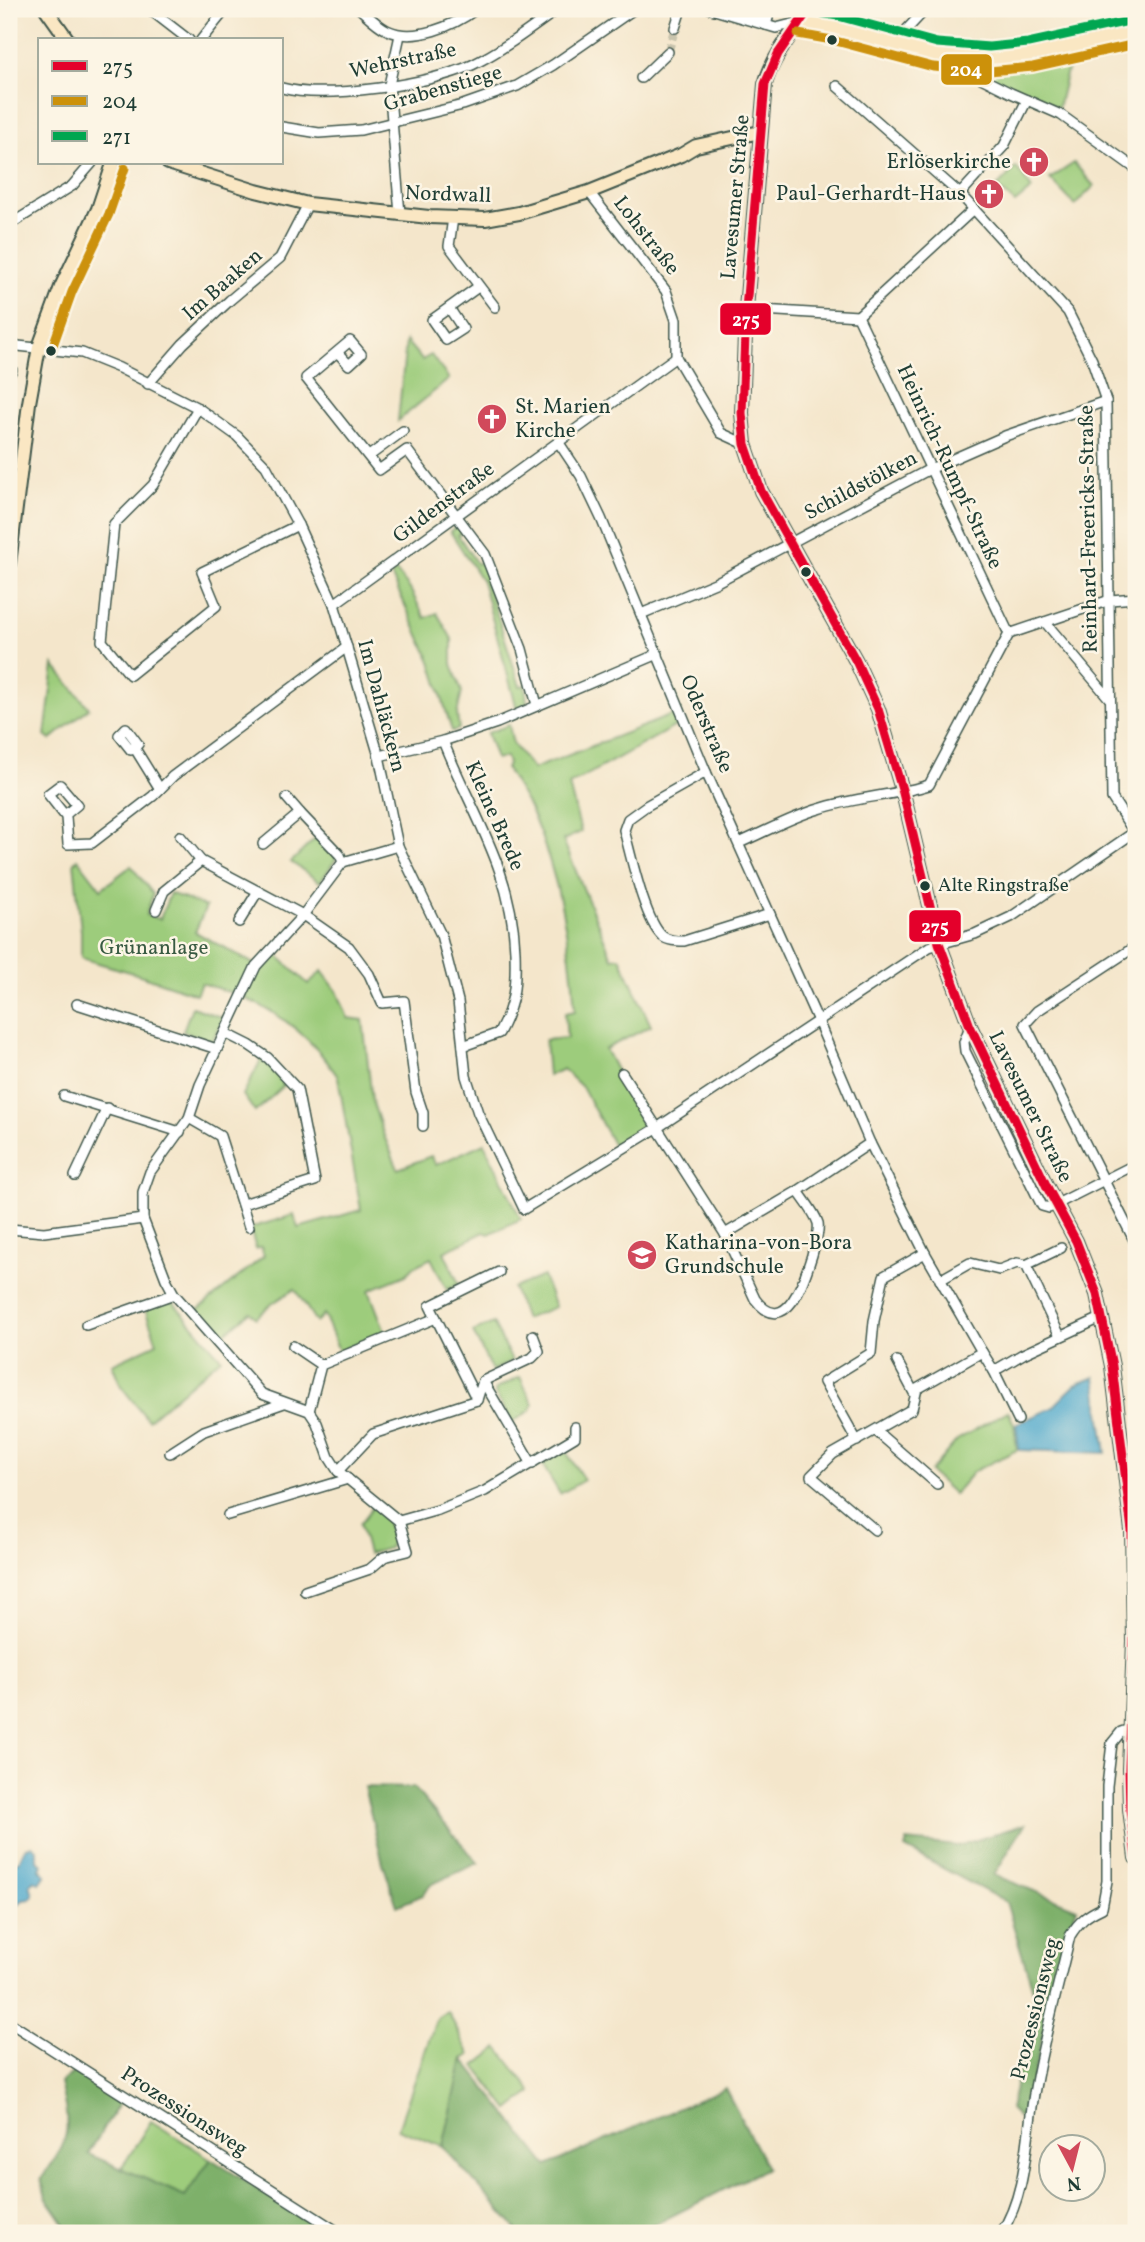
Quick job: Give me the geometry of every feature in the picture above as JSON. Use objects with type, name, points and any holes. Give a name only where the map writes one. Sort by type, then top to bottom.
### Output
[{"type":"street","points":[[46,9],[67,38]]},
{"type":"street","points":[[149,9],[187,38]]},
{"type":"street","points":[[203,38],[226,9]]},
{"type":"street","points":[[360,9],[385,29],[401,34],[435,31],[476,9]]},
{"type":"street","name":"Wehrstraße","points":[[284,89],[295,92],[328,93],[434,77],[471,65],[513,41],[558,9]]},
{"type":"street","name":"Grabenstiege","points":[[284,127],[319,133],[361,130],[463,105],[517,86],[553,65],[634,9]]},
{"type":"street","points":[[675,28],[681,9]]},
{"type":"street","points":[[710,9],[776,28],[800,22],[935,55],[1061,115],[1136,169]]},
{"type":"street","points":[[740,9],[768,18],[766,25]]},
{"type":"street","name":"Lavesumer Straße","points":[[809,9],[781,46],[765,84],[746,309],[742,413],[745,444],[761,491],[856,661],[878,709],[903,793],[939,943],[970,1027],[1088,1268],[1103,1317],[1122,1440],[1132,1531],[1134,1641],[1129,1789],[1136,1858]]},
{"type":"street","points":[[894,43],[926,9]]},
{"type":"street","points":[[935,55],[989,59],[1030,55],[1136,32]]},
{"type":"street","points":[[400,214],[389,85],[401,34]]},
{"type":"street","points":[[641,78],[668,52]]},
{"type":"street","name":"Reinhard-Freericks-Straße","points":[[838,86],[974,209],[1068,312],[1092,360],[1106,401],[1112,798],[1135,832]]},
{"type":"street","points":[[960,194],[1004,146],[1027,100]]},
{"type":"street","name":"Nordwall","points":[[171,164],[256,191],[308,204],[400,214],[485,219],[519,213],[589,192],[681,155],[696,146],[760,132]]},
{"type":"street","points":[[9,225],[72,186],[91,164]]},
{"type":"street","points":[[9,564],[29,403],[39,347],[61,287],[98,209],[111,164]]},
{"type":"street","name":"Lohstraße","points":[[589,192],[666,291],[676,320],[676,357]]},
{"type":"street","name":"Im Baaken","points":[[148,384],[183,344],[280,258],[308,204]]},
{"type":"street","points":[[746,309],[858,316],[974,209]]},
{"type":"street","points":[[453,218],[449,246],[495,307]]},
{"type":"street","points":[[449,308],[478,287]]},
{"type":"street","name":"Heinrich-Rumpf-Straße","points":[[858,316],[1009,634]]},
{"type":"street","name":"Im Dahläckern","points":[[9,345],[82,353],[119,368],[198,408],[237,436],[266,466],[298,525],[334,604],[379,756],[398,846],[441,935],[458,1001],[466,1076],[478,1113],[524,1209],[657,1128]]},
{"type":"street","points":[[337,352],[306,379],[379,470],[407,450]]},
{"type":"street","points":[[676,357],[721,433],[745,444]]},
{"type":"street","name":"Gildenstraße","points":[[334,604],[676,357]]},
{"type":"street","name":"Schildstölken","points":[[641,614],[715,583],[930,469],[1005,436],[1106,401]]},
{"type":"street","points":[[198,408],[153,485],[114,524],[102,640],[130,675],[216,606],[202,572],[298,525]]},
{"type":"street","points":[[369,456],[400,434],[407,450],[485,554],[522,649],[537,705]]},
{"type":"street","name":"Oderstraße","points":[[559,443],[581,476],[601,519],[706,772],[870,1143],[925,1253],[994,1371],[1018,1420]]},
{"type":"street","points":[[739,843],[817,809],[903,793],[929,785],[1009,634],[1110,600],[1136,598]]},
{"type":"street","name":"Reinhard-Freericks-Straße","points":[[1045,622],[1110,698]]},
{"type":"street","points":[[65,815],[68,844],[92,843],[173,776],[347,647]]},
{"type":"street","points":[[379,756],[443,741],[497,723],[658,654]]},
{"type":"street","name":"Kleine Brede","points":[[443,741],[506,884],[514,930],[514,994],[510,1010],[499,1033],[463,1046]]},
{"type":"street","points":[[134,747],[160,789]]},
{"type":"street","points":[[706,772],[628,818],[624,830],[644,902],[662,935],[672,941],[684,942],[770,914]]},
{"type":"street","points":[[287,797],[340,855],[343,862]]},
{"type":"street","points":[[263,844],[300,813]]},
{"type":"street","points":[[657,1128],[929,947],[975,934],[1011,917],[1135,832]]},
{"type":"street","points":[[180,836],[201,861],[303,915],[349,947],[369,974],[382,1003],[404,1001],[423,1126]]},
{"type":"street","points":[[305,1591],[370,1569],[384,1557],[408,1550],[399,1521],[338,1471],[309,1411],[262,1394],[174,1294],[143,1219],[141,1205],[150,1172],[189,1118],[200,1085],[256,966],[303,915],[343,862],[398,846]]},
{"type":"street","points":[[156,910],[164,891],[201,861]]},
{"type":"street","points":[[239,922],[258,891]]},
{"type":"street","points":[[1136,946],[1037,1011],[1025,1024],[1136,1244]]},
{"type":"street","points":[[78,1004],[217,1049]]},
{"type":"street","points":[[225,1033],[250,1045],[268,1058],[297,1089],[315,1181],[243,1205]]},
{"type":"street","points":[[622,1073],[725,1234],[755,1299],[762,1308],[770,1312],[779,1312],[792,1304],[798,1294],[817,1236],[818,1223],[798,1191]]},
{"type":"street","points":[[64,1096],[180,1132]]},
{"type":"street","points":[[75,1176],[107,1108]]},
{"type":"street","points":[[189,1118],[220,1136],[249,1227]]},
{"type":"street","points":[[725,1234],[798,1191],[870,1143]]},
{"type":"street","points":[[1057,1204],[1136,1164]]},
{"type":"street","points":[[9,1229],[44,1232],[143,1219]]},
{"type":"street","points":[[940,1280],[970,1263],[999,1270],[1017,1263],[1026,1265],[1061,1248]]},
{"type":"street","points":[[857,1441],[824,1382],[872,1353],[874,1321],[884,1276],[925,1253]]},
{"type":"street","points":[[1026,1265],[1060,1336]]},
{"type":"street","points":[[477,1400],[430,1306],[499,1272]]},
{"type":"street","points":[[86,1325],[174,1294]]},
{"type":"street","points":[[994,1371],[1103,1317]]},
{"type":"street","points":[[321,1365],[436,1318]]},
{"type":"street","points":[[477,1400],[483,1381],[532,1358],[539,1351],[533,1335]]},
{"type":"street","points":[[293,1346],[321,1365]]},
{"type":"street","points":[[914,1393],[982,1352]]},
{"type":"street","points":[[876,1530],[811,1476],[833,1454],[912,1409],[914,1393],[897,1361]]},
{"type":"street","points":[[309,1411],[321,1365]]},
{"type":"street","points":[[483,1381],[532,1464]]},
{"type":"street","points":[[338,1471],[373,1434],[477,1400]]},
{"type":"street","points":[[170,1453],[204,1430],[284,1403]]},
{"type":"street","points":[[399,1521],[438,1510],[485,1491],[575,1437],[575,1427]]},
{"type":"street","points":[[876,1431],[937,1483]]},
{"type":"street","points":[[228,1515],[348,1479]]},
{"type":"street","name":"Prozessionsweg","points":[[1001,2233],[1012,2212],[1019,2186],[1035,2089],[1070,1936],[1087,1914],[1102,1908],[1107,1881],[1107,1786],[1112,1743],[1121,1732],[1130,1729]]},
{"type":"street","name":"Prozessionsweg","points":[[9,2022],[340,2233]]},
{"type":"green space","points":[[1071,54],[1058,108],[990,77],[996,66]]},
{"type":"green space","points":[[1074,163],[1094,186],[1075,205],[1050,179]]},
{"type":"green space","points":[[1016,167],[1032,189],[1015,203],[997,187]]},
{"type":"green space","points":[[406,341],[422,360],[431,355],[449,379],[398,421]]},
{"type":"green space","points":[[456,527],[462,528],[463,531],[458,535],[477,564],[484,560],[493,583],[488,586],[520,686],[525,685],[527,703],[517,709],[482,581],[450,531]]},
{"type":"green space","points":[[396,571],[410,589],[425,618],[437,613],[452,639],[452,664],[462,692],[457,714],[459,729],[452,731],[431,661],[391,575]]},
{"type":"green space","points":[[54,665],[89,708],[50,740],[45,736]]},
{"type":"green space","points":[[677,713],[681,723],[569,785],[581,832],[563,840],[612,958],[620,957],[651,1026],[605,1049],[650,1122],[614,1146],[582,1087],[563,1069],[548,1076],[545,1040],[567,1038],[565,1013],[575,1011],[563,912],[550,863],[530,810],[506,769],[506,757],[496,759],[487,733],[509,725],[513,744],[533,769]]},
{"type":"green space","points":[[318,836],[336,855],[320,882],[291,862]]},
{"type":"green space","name":"Grünanlage","points":[[78,859],[101,889],[131,866],[153,894],[146,915],[160,919],[170,893],[206,907],[195,932],[254,964],[238,995],[201,983],[196,994],[81,958],[74,862]]},
{"type":"green space","points":[[275,953],[308,984],[322,971],[337,991],[348,1018],[363,1020],[372,1100],[398,1169],[431,1156],[436,1165],[484,1143],[521,1219],[489,1234],[484,1232],[444,1252],[459,1284],[447,1290],[431,1258],[413,1267],[406,1275],[369,1290],[385,1332],[339,1351],[324,1314],[316,1322],[295,1289],[256,1318],[250,1312],[220,1337],[198,1310],[264,1256],[261,1247],[256,1249],[250,1228],[294,1215],[298,1228],[361,1210],[338,1077],[319,1051],[297,1030],[272,1012],[244,998],[260,967]]},
{"type":"green space","points":[[192,1007],[224,1018],[210,1041],[183,1031]]},
{"type":"green space","points":[[262,1058],[286,1084],[255,1112],[243,1095]]},
{"type":"green space","points":[[543,1276],[555,1307],[525,1319],[513,1288]]},
{"type":"green space","points":[[169,1300],[221,1358],[148,1420],[121,1386],[112,1364],[157,1343],[145,1309]]},
{"type":"green space","points":[[493,1323],[512,1361],[492,1371],[473,1332]]},
{"type":"green space","points":[[520,1377],[533,1404],[531,1410],[512,1422],[495,1393],[496,1389]]},
{"type":"green space","points":[[1008,1411],[1014,1424],[1017,1450],[974,1471],[954,1494],[930,1472],[957,1440]]},
{"type":"green space","points":[[565,1450],[584,1480],[560,1494],[542,1464]]},
{"type":"green space","points":[[374,1506],[385,1515],[393,1540],[389,1548],[368,1554],[360,1524]]},
{"type":"green space","points":[[364,1787],[414,1788],[478,1863],[430,1885],[423,1895],[397,1906]]},
{"type":"green space","points":[[1025,1824],[994,1875],[1077,1908],[1063,1944],[1024,2119],[1010,2109],[1035,1996],[1006,1902],[905,1848],[907,1841],[958,1846]]},
{"type":"green space","points":[[448,2012],[470,2055],[463,2059],[443,2147],[398,2129],[435,2023],[438,2017]]},
{"type":"green space","points":[[498,2048],[532,2092],[509,2110],[475,2066]]},
{"type":"green space","points":[[463,2059],[547,2166],[725,2088],[767,2168],[638,2233],[520,2233],[443,2147]]},
{"type":"green space","points":[[74,2072],[121,2101],[88,2154],[185,2196],[211,2159],[326,2233],[71,2233],[46,2197],[41,2179],[58,2154],[66,2134],[66,2112],[60,2083]]},
{"type":"green space","points":[[151,2121],[211,2159],[185,2197],[121,2169]]},
{"type":"water","points":[[1095,1377],[1106,1453],[1019,1450],[1016,1424],[1052,1408],[1075,1385]]},
{"type":"water","points":[[32,1845],[37,1849],[37,1860],[42,1865],[40,1869],[46,1875],[39,1883],[34,1880],[30,1884],[33,1895],[30,1899],[23,1900],[9,1912],[9,1848],[10,1861],[19,1861],[25,1848]]},
{"type":"tunnel","points":[[668,52],[675,28]]},
{"type":"transit line","name":"275","points":[[809,9],[778,54],[765,84],[746,309],[742,413],[745,444],[761,491],[856,661],[878,709],[903,793],[939,943],[970,1026],[1047,1187],[1076,1241],[1097,1294],[1112,1366],[1132,1531],[1134,1641],[1129,1769],[1130,1809],[1136,1858]]},
{"type":"transit line","name":"271","points":[[802,10],[838,16],[937,43],[989,47],[1028,43],[1133,20]]},
{"type":"transit line","name":"204","points":[[798,34],[832,40],[933,67],[989,71],[1033,67],[1136,44]]},
{"type":"transit line","name":"204","points":[[51,351],[72,292],[109,214],[125,168]]},
{"type":"place","name":"Erlöserkirche","points":[[1034,162]]},
{"type":"place","name":"Paul-Gerhardt-Haus","points":[[989,194]]},
{"type":"place","name":"St. Marien Kirche","points":[[492,419]]},
{"type":"place","name":"Alte Ringstraße","points":[[925,886]]},
{"type":"place","name":"Katharina-von-Bora Grundschule","points":[[642,1255]]}]
